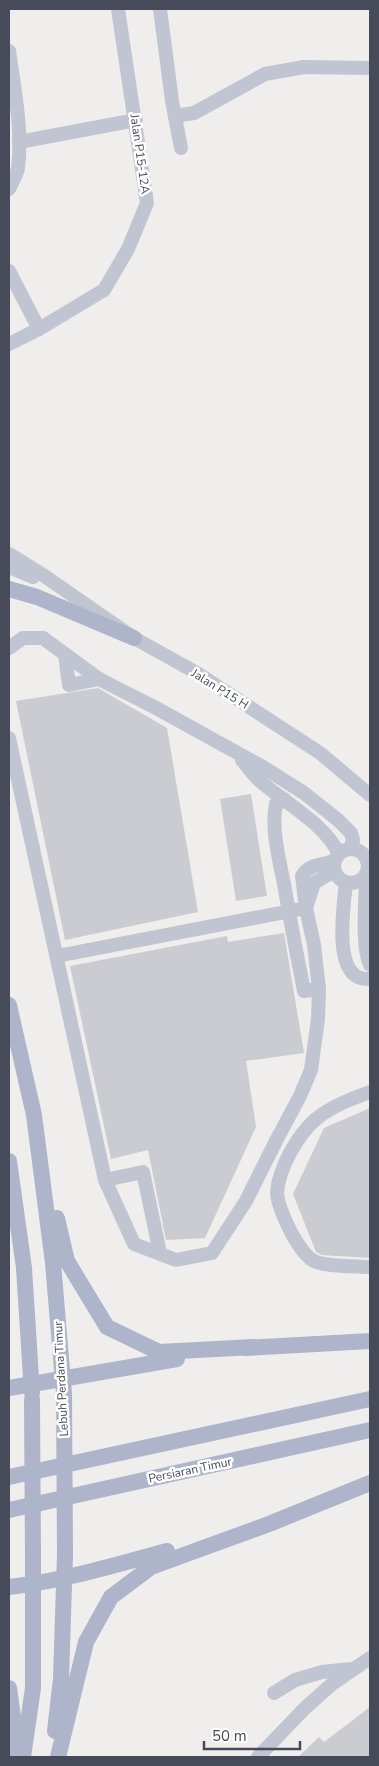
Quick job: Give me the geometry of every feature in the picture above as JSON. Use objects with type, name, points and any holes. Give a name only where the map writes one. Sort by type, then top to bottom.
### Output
[{"type":"main road","points":[[9,589],[37,597],[134,638]]},
{"type":"main road","name":"Lebuh Perdana Timur","points":[[9,1005],[34,1115],[53,1263],[64,1386],[65,1578],[61,1679],[52,1757]]},
{"type":"main road","points":[[34,1115],[66,1262],[107,1327],[159,1352],[370,1341]]},
{"type":"main road","points":[[9,1161],[24,1268],[32,1384],[33,1688],[23,1757]]},
{"type":"main road","points":[[9,1388],[32,1384],[64,1386],[254,1347]]},
{"type":"main road","points":[[9,1477],[370,1398]]},
{"type":"main road","name":"Persiaran Timur","points":[[9,1510],[370,1430]]},
{"type":"main road","points":[[58,1757],[86,1642],[111,1597],[151,1567],[269,1524],[370,1483]]},
{"type":"main road","points":[[9,1587],[65,1578],[269,1524]]},
{"type":"main road","points":[[9,1688],[14,1724],[15,1757]]},
{"type":"street","name":"Jalan P15-12A","points":[[40,329],[104,290],[128,249],[147,203],[118,9]]},
{"type":"street","points":[[160,9],[181,148]]},
{"type":"street","points":[[9,51],[16,98],[19,142],[18,169],[9,189]]},
{"type":"street","points":[[175,116],[194,114],[265,74],[304,66],[370,68]]},
{"type":"street","points":[[19,142],[136,120]]},
{"type":"street","points":[[9,271],[40,329],[9,344]]},
{"type":"street","name":"Jalan P15 H","points":[[9,554],[43,575],[134,638],[197,673],[320,753],[370,795]]},
{"type":"street","name":"Jalan P15 H","points":[[9,567],[64,590]]},
{"type":"street","points":[[9,648],[23,638],[43,638],[99,679],[263,767],[304,793],[351,832],[353,840],[339,859]]},
{"type":"street","points":[[65,654],[69,685],[99,679]]},
{"type":"street","points":[[9,738],[105,1180],[134,1244],[176,1260],[212,1253],[246,1201],[300,1096],[311,1070],[318,1019],[319,990],[314,945],[306,908],[302,876],[306,869],[361,853],[365,857],[368,868],[366,874],[366,937],[367,958],[370,965]]},
{"type":"street","points":[[236,754],[260,780],[322,831],[335,846],[339,859],[340,880],[346,883],[358,882],[366,874]]},
{"type":"street","points":[[267,786],[269,817],[274,831],[304,991],[319,990]]},
{"type":"street","points":[[274,831],[276,804],[284,800]]},
{"type":"street","points":[[346,883],[342,940],[347,966],[358,977],[370,979]]},
{"type":"street","points":[[56,956],[306,908]]},
{"type":"street","points":[[370,1092],[342,1103],[316,1120],[298,1139],[283,1170],[277,1193],[282,1213],[290,1230],[298,1245],[313,1261],[332,1265],[370,1267]]},
{"type":"street","points":[[105,1180],[143,1172],[160,1253]]},
{"type":"street","points":[[258,1757],[305,1708],[332,1684],[370,1658]]},
{"type":"street","points":[[274,1693],[295,1680],[322,1672],[354,1669]]},
{"type":"building","points":[[98,688],[167,728],[198,912],[65,940],[16,701]]},
{"type":"building","points":[[251,794],[267,896],[236,901],[220,799]]},
{"type":"building","points":[[284,933],[304,1053],[246,1061],[256,1127],[205,1238],[166,1240],[148,1150],[111,1159],[70,966],[227,936],[228,942]]},
{"type":"building","points":[[370,1108],[370,1258],[322,1255],[316,1252],[293,1194],[324,1128]]},
{"type":"building","points":[[370,1707],[370,1757],[298,1757],[319,1737],[324,1742]]}]
